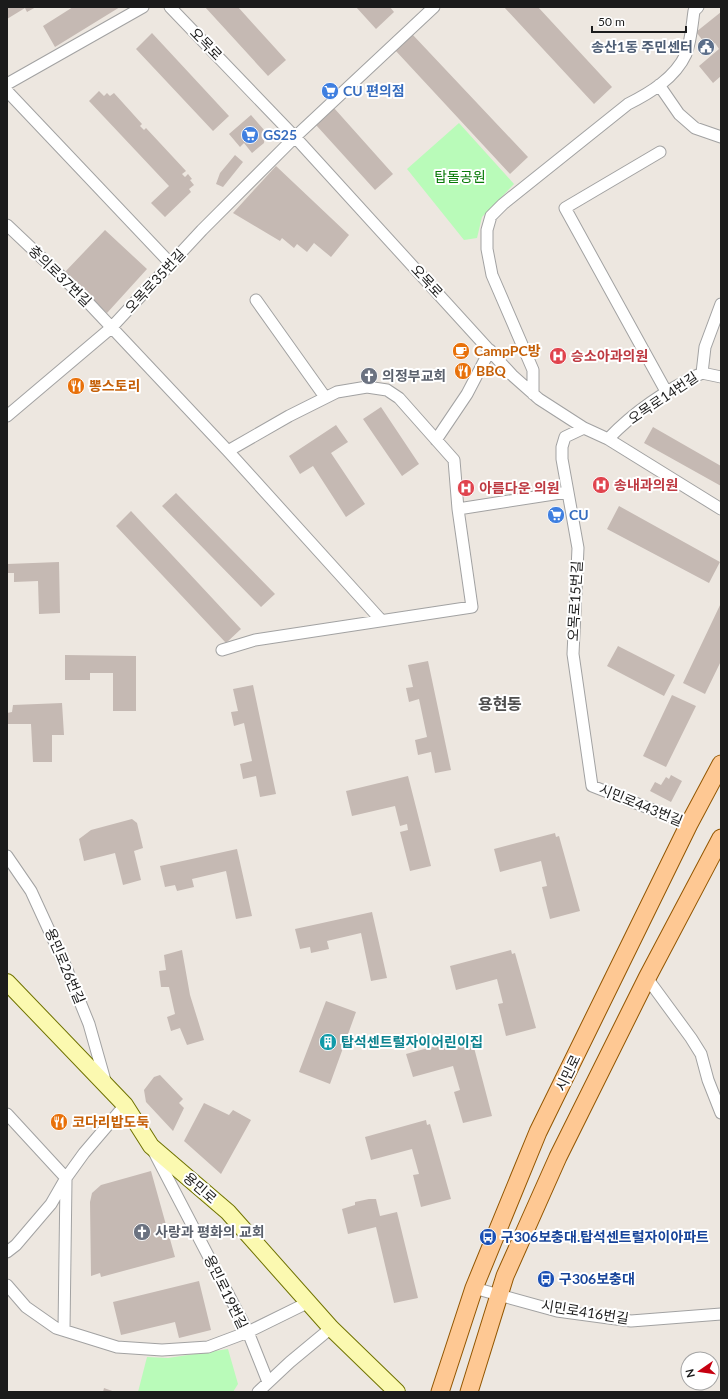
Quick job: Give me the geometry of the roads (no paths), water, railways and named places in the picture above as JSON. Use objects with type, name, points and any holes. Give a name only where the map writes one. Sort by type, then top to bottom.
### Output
[{"type":"main road","name":"시민로","points":[[440,1392],[474,1288],[538,1132],[689,824],[721,764]]},
{"type":"main road","name":"시민로","points":[[469,1392],[505,1276],[558,1157],[647,978],[721,839]]},
{"type":"street","points":[[7,84],[142,7]]},
{"type":"street","name":"오목로","points":[[170,7],[295,137],[512,375],[533,394],[584,428],[608,439],[721,509]]},
{"type":"street","name":"오목로35번길","points":[[7,416],[111,328],[295,137],[434,7]]},
{"type":"street","points":[[533,394],[533,370],[492,275],[487,249],[487,230],[491,216],[503,204],[628,104],[644,96],[674,73],[686,54],[694,11],[698,7]]},
{"type":"street","points":[[659,85],[679,114],[690,124],[695,128],[721,137]]},
{"type":"street","points":[[7,91],[171,264]]},
{"type":"street","points":[[660,152],[565,208],[667,393]]},
{"type":"street","name":"충의로37번길","points":[[7,225],[82,296],[228,451],[381,620]]},
{"type":"street","points":[[256,300],[325,397]]},
{"type":"street","name":"오목로14번길","points":[[608,439],[629,420],[667,393],[702,373],[705,347],[721,304]]},
{"type":"street","points":[[436,440],[467,394],[490,350]]},
{"type":"street","points":[[702,373],[721,377]]},
{"type":"street","points":[[222,650],[255,640],[472,607],[458,509],[454,460],[399,398],[387,390],[367,387],[350,389],[325,397],[228,451]]},
{"type":"street","name":"오목로15번길","points":[[584,428],[565,438],[562,447],[578,548],[573,654],[592,786]]},
{"type":"street","points":[[458,509],[568,492]]},
{"type":"street","name":"시민로443번길","points":[[592,786],[689,824]]},
{"type":"street","name":"용민로26번길","points":[[7,856],[31,891],[65,965],[89,1024],[106,1084]]},
{"type":"street","points":[[647,978],[692,1038],[701,1054],[708,1080],[721,1113]]},
{"type":"street","name":"용민로","points":[[7,982],[125,1105],[151,1146],[228,1212],[331,1328],[397,1392]]},
{"type":"street","points":[[7,1252],[16,1245],[51,1204],[66,1178],[84,1152],[125,1105]]},
{"type":"street","points":[[7,1114],[66,1178],[64,1330]]},
{"type":"street","name":"용민로19번길","points":[[7,1285],[26,1307],[49,1324],[117,1347],[162,1350],[208,1347],[248,1332],[151,1146]]},
{"type":"street","name":"시민로416번길","points":[[474,1288],[557,1311],[631,1321],[721,1314]]},
{"type":"street","points":[[268,1382],[248,1332],[309,1302]]},
{"type":"street","points":[[258,1392],[331,1328]]},
{"type":"place","name":"송산1동 주민센터","points":[[706,47]]},
{"type":"place","name":"CU 편의점","points":[[330,91]]},
{"type":"place","name":"GS25","points":[[250,135]]},
{"type":"place","name":"CampPC방","points":[[461,351]]},
{"type":"place","name":"승소아과의원","points":[[558,356]]},
{"type":"place","name":"BBQ","points":[[463,371]]},
{"type":"place","name":"의정부교회","points":[[369,376]]},
{"type":"place","name":"뽕스토리","points":[[76,386]]},
{"type":"place","name":"송내과의원","points":[[601,485]]},
{"type":"place","name":"아름다운 의원","points":[[466,488]]},
{"type":"place","name":"CU","points":[[556,515]]},
{"type":"place","name":"탑석센트럴자이어린이집","points":[[328,1042]]},
{"type":"place","name":"코다리밥도둑","points":[[59,1122]]},
{"type":"place","name":"사랑과 평화의 교회","points":[[142,1232]]},
{"type":"place","name":"구306보충대.탑석센트럴자이아파트","points":[[488,1237]]},
{"type":"place","name":"구306보충대","points":[[546,1279]]},
{"type":"district","name":"용현동","points":[[500,704]]},
{"type":"park label","name":"탑돌공원","points":[[460,177]]}]
